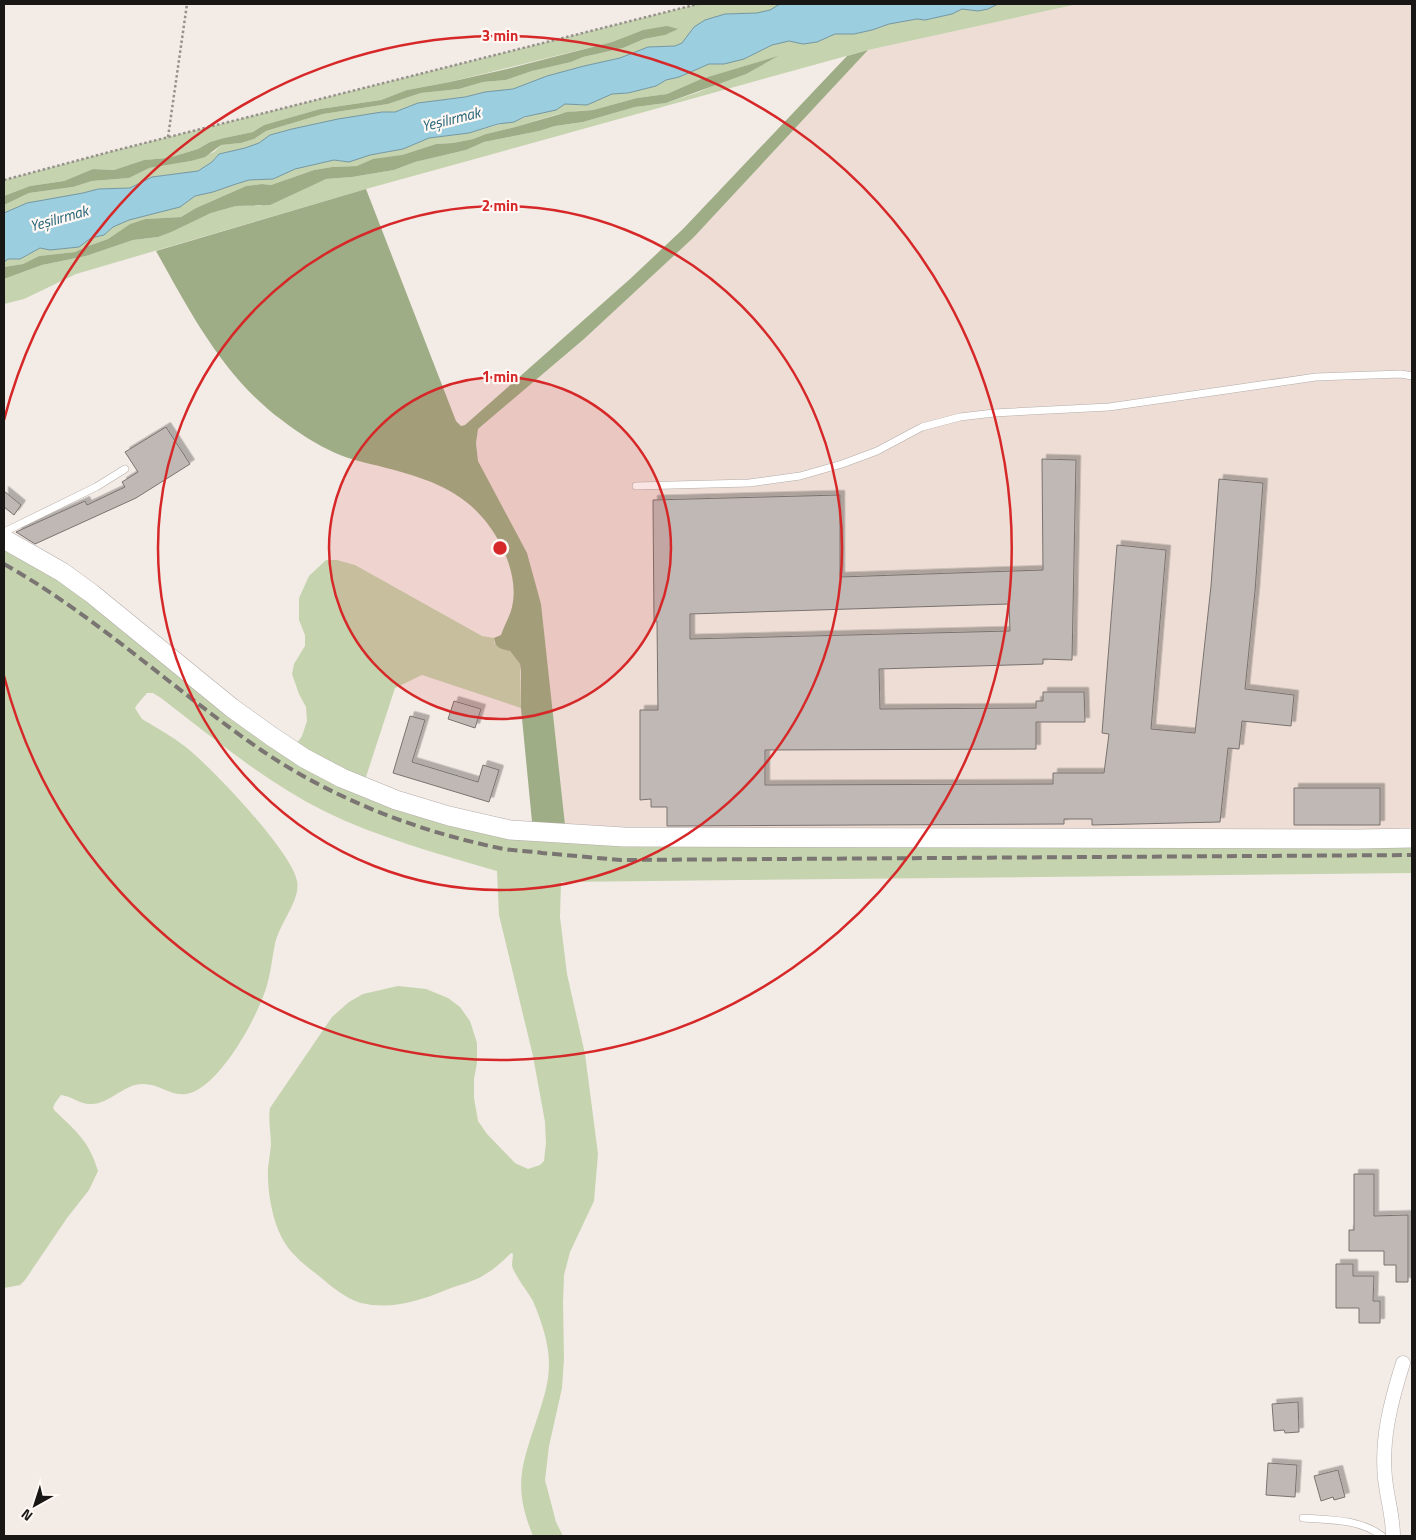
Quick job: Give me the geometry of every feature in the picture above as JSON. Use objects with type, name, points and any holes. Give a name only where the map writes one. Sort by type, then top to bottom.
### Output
[{"type":"street","points":[[4,539],[62,572],[232,708],[304,758],[342,778],[396,800],[449,816],[510,830],[624,838],[1412,838]]},
{"type":"street","points":[[1393,1536],[1392,1514],[1385,1477],[1385,1448],[1388,1421],[1403,1363]]},
{"type":"lane","points":[[636,486],[749,484],[800,476],[842,464],[877,451],[922,427],[960,417],[994,413],[1109,407],[1316,377],[1400,374],[1412,376]]},
{"type":"lane","points":[[4,532],[96,487],[125,469]]},
{"type":"lane","points":[[1303,1518],[1344,1521],[1365,1527],[1382,1536]]},
{"type":"path","points":[[168,137],[187,4]]},
{"type":"path","points":[[4,180],[698,4]]},
{"type":"shaded area","points":[[1078,4],[1412,4],[1412,838],[566,834],[541,604],[513,527],[478,461],[476,443],[478,429],[584,339],[693,238],[868,50]]},
{"type":"green space","points":[[698,4],[780,4],[770,10],[757,13],[725,14],[694,27],[682,43],[675,46],[648,47],[620,58],[547,76],[513,89],[418,103],[395,112],[382,112],[338,119],[292,129],[270,135],[259,143],[245,148],[219,154],[212,162],[198,171],[152,177],[130,188],[98,189],[27,203],[4,213],[4,205],[29,193],[73,187],[92,181],[129,178],[148,168],[191,161],[214,152],[221,145],[241,143],[254,139],[266,131],[323,114],[388,104],[421,93],[459,89],[483,82],[506,80],[583,57],[623,48],[644,39],[665,35],[654,29],[643,30],[612,42],[450,82],[407,90],[381,100],[320,109],[264,125],[253,132],[210,142],[198,149],[168,158],[144,160],[114,170],[93,169],[64,181],[30,186],[4,196],[4,180]]},
{"type":"green space","points":[[998,4],[1078,4],[868,50],[366,189],[76,274],[24,299],[4,304],[4,279],[42,265],[86,256],[133,240],[158,237],[211,213],[236,206],[260,206],[326,179],[394,170],[415,162],[466,150],[484,142],[555,126],[583,122],[635,107],[666,103],[699,92],[776,57],[701,79],[667,94],[637,98],[593,110],[558,114],[473,139],[436,144],[357,166],[314,170],[271,185],[246,186],[196,208],[181,217],[145,219],[130,224],[108,239],[75,252],[39,256],[23,264],[4,267],[4,262],[8,259],[20,259],[40,248],[50,250],[79,247],[91,238],[104,235],[113,227],[129,220],[179,207],[195,196],[249,180],[273,179],[294,169],[334,160],[349,162],[370,155],[403,149],[429,138],[469,133],[559,108],[565,104],[587,105],[612,94],[628,93],[656,86],[666,80],[679,77],[709,64],[724,64],[772,45],[789,41],[803,44],[817,42],[835,34],[854,34],[889,24],[917,19],[925,20],[952,14],[962,9],[978,11],[988,9]]},
{"type":"green space","points":[[667,26],[678,29],[665,35],[644,39],[623,48],[583,57],[506,80],[483,82],[459,89],[421,93],[388,104],[323,114],[266,131],[254,139],[241,143],[221,145],[205,157],[191,161],[149,168],[129,178],[92,181],[73,187],[29,193],[4,205],[4,196],[30,186],[64,181],[93,169],[114,170],[144,160],[168,158],[198,149],[210,142],[253,132],[264,125],[320,109],[381,100],[407,90],[507,69],[612,42],[643,30]]},
{"type":"green space","points":[[868,50],[693,238],[584,339],[478,429],[476,443],[478,461],[527,553],[541,604],[566,834],[533,832],[521,708],[520,664],[510,651],[497,646],[494,638],[501,635],[511,610],[514,591],[513,583],[510,567],[504,552],[490,527],[478,512],[450,491],[434,483],[399,471],[353,460],[335,453],[308,438],[275,415],[238,380],[222,360],[194,317],[156,251],[366,189],[456,421],[461,426],[465,425],[630,279],[683,229],[847,56]]},
{"type":"green space","points":[[778,56],[746,74],[666,103],[635,107],[583,122],[555,126],[484,142],[466,150],[415,162],[394,170],[326,179],[270,205],[236,206],[211,213],[158,237],[133,240],[86,256],[42,265],[4,279],[4,267],[23,264],[39,256],[75,252],[108,239],[130,224],[145,219],[181,217],[196,208],[246,186],[271,185],[314,170],[357,166],[373,159],[402,155],[436,144],[473,139],[567,112],[593,110],[637,98],[667,94],[701,79]]},
{"type":"green space","points":[[4,539],[292,750],[302,736],[307,721],[306,707],[292,674],[294,664],[305,646],[305,635],[299,620],[299,598],[309,576],[326,560],[337,560],[355,565],[482,636],[494,638],[494,643],[510,651],[520,664],[521,708],[422,675],[395,688],[363,786],[510,830],[1412,838],[1412,873],[561,882],[560,917],[567,974],[585,1054],[598,1154],[594,1201],[570,1252],[564,1275],[562,1388],[549,1446],[545,1480],[556,1522],[563,1536],[533,1536],[523,1505],[521,1479],[526,1453],[543,1401],[549,1372],[549,1356],[536,1308],[513,1268],[513,1254],[511,1253],[485,1275],[426,1298],[394,1305],[361,1303],[334,1288],[304,1264],[289,1249],[275,1222],[268,1186],[271,1145],[270,1108],[332,1017],[349,1002],[363,994],[398,986],[426,989],[448,998],[460,1007],[470,1021],[477,1043],[474,1098],[478,1121],[487,1134],[515,1163],[528,1169],[540,1165],[544,1161],[546,1143],[545,1122],[533,1056],[499,915],[497,871],[431,852],[345,821],[324,811],[260,773],[153,693],[147,693],[135,708],[142,719],[171,736],[199,758],[267,831],[292,868],[297,881],[296,896],[277,936],[270,975],[263,998],[236,1049],[211,1080],[198,1089],[186,1094],[174,1093],[156,1086],[143,1084],[129,1087],[96,1104],[86,1104],[61,1095],[55,1103],[53,1108],[86,1144],[98,1171],[89,1190],[67,1218],[25,1280],[20,1285],[4,1288]]},
{"type":"water","name":"Yeşilırmak","points":[[780,4],[998,4],[988,9],[978,11],[962,9],[952,14],[925,20],[917,19],[889,24],[854,34],[835,34],[817,42],[803,44],[789,41],[772,45],[744,59],[724,64],[709,64],[679,77],[666,80],[656,86],[628,93],[612,94],[587,105],[565,104],[556,110],[524,117],[514,122],[498,124],[469,133],[429,138],[403,149],[370,155],[349,162],[334,160],[295,169],[273,179],[249,180],[195,196],[180,207],[129,220],[113,227],[104,235],[91,238],[79,247],[50,250],[40,248],[20,259],[8,259],[4,262],[4,213],[27,203],[98,189],[130,188],[152,177],[198,171],[212,162],[219,154],[245,148],[259,143],[270,135],[292,129],[338,119],[382,112],[395,112],[418,103],[513,89],[547,76],[620,58],[648,47],[675,46],[682,43],[694,27],[705,20],[725,14],[757,13],[770,10]]},
{"type":"building","points":[[166,427],[190,464],[136,498],[35,544],[16,532],[85,501],[87,505],[125,487],[122,482],[138,472],[125,452]]},
{"type":"building","points":[[1042,459],[1076,460],[1072,660],[1043,659],[1043,664],[879,669],[880,709],[1036,708],[1036,701],[1043,701],[1043,692],[1084,692],[1085,722],[1036,722],[1036,749],[765,750],[765,785],[1053,784],[1053,773],[1104,773],[1109,734],[1102,733],[1117,545],[1166,550],[1151,729],[1195,733],[1211,586],[1219,479],[1263,483],[1245,689],[1294,695],[1291,726],[1242,721],[1239,749],[1228,748],[1220,822],[1092,825],[1092,819],[1064,819],[1064,824],[667,826],[667,807],[651,807],[651,799],[640,800],[640,710],[658,710],[657,621],[654,621],[653,500],[840,495],[840,577],[1043,570]],"holes":[[[1009,604],[1010,631],[690,639],[690,614]]]},
{"type":"building","points":[[4,491],[21,505],[14,515],[4,507]]},
{"type":"building","points":[[454,701],[481,709],[475,728],[448,719]]},
{"type":"building","points":[[410,716],[425,720],[412,762],[478,782],[483,765],[499,770],[489,802],[393,773]]},
{"type":"building","points":[[1294,788],[1380,788],[1380,825],[1294,825]]},
{"type":"building","points":[[1354,1174],[1374,1174],[1374,1216],[1408,1215],[1408,1282],[1396,1282],[1396,1265],[1384,1265],[1384,1251],[1349,1251],[1349,1230],[1354,1230]]},
{"type":"building","points":[[1336,1264],[1353,1264],[1353,1276],[1374,1276],[1373,1301],[1380,1301],[1380,1323],[1359,1323],[1359,1308],[1336,1308]]},
{"type":"building","points":[[1298,1402],[1299,1432],[1285,1433],[1284,1430],[1274,1431],[1272,1404]]},
{"type":"building","points":[[1268,1463],[1297,1465],[1295,1497],[1266,1495]]},
{"type":"building","points":[[1338,1470],[1345,1497],[1334,1500],[1333,1497],[1321,1501],[1314,1476]]},
{"type":"railway","points":[[4,564],[38,584],[103,630],[261,750],[317,784],[378,812],[409,823],[472,842],[504,849],[621,860],[1412,855]]}]
